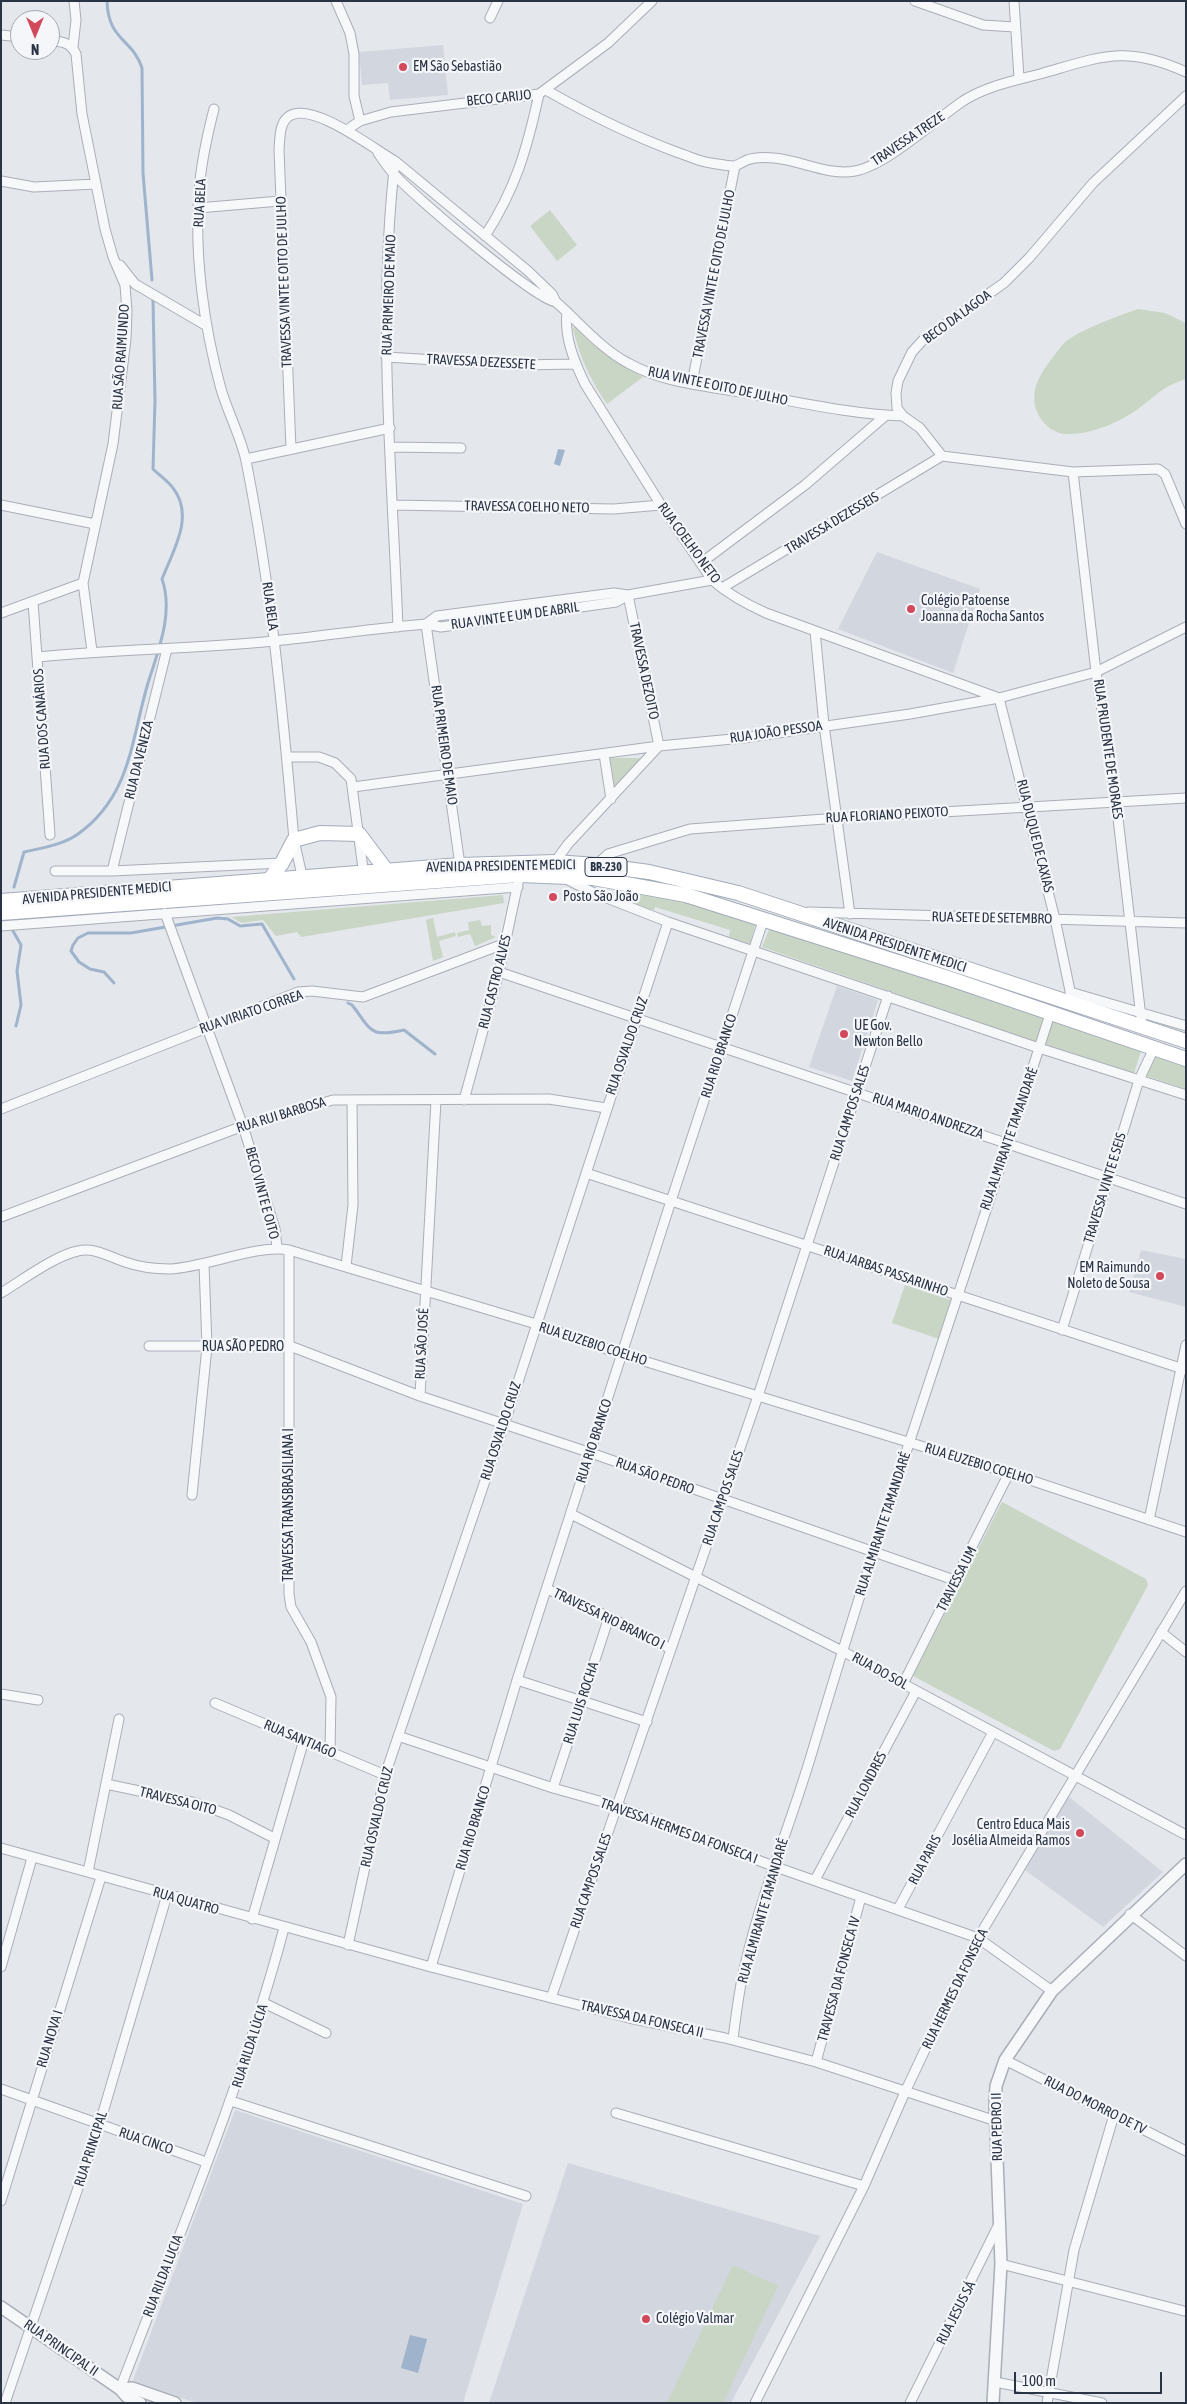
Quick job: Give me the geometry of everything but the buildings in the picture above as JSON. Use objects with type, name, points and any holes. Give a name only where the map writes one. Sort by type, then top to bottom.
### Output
[{"type":"main road","points":[[270,879],[282,863],[294,840],[320,833],[359,834],[386,870]]},
{"type":"main road","points":[[555,862],[561,876]]},
{"type":"main road","name":"AVENIDA PRESIDENTE MEDICI","points":[[1,913],[303,883],[386,870],[460,865],[519,875],[555,862],[732,908],[1183,1058]]},
{"type":"main road","name":"AVENIDA PRESIDENTE MEDICI","points":[[1,900],[270,879],[303,883],[366,886],[519,875],[561,876],[594,872],[649,872],[738,893],[1072,998],[1186,1041]]},
{"type":"main road","points":[[732,908],[738,893]]},
{"type":"main road","points":[[1183,1058],[1186,1041]]},
{"type":"street","points":[[60,41],[73,47],[76,20],[74,1]]},
{"type":"street","points":[[336,1],[350,33],[354,54],[354,96],[360,121]]},
{"type":"street","points":[[490,18],[498,1]]},
{"type":"street","points":[[915,1],[984,25],[1015,27]]},
{"type":"street","points":[[1014,1],[1019,78]]},
{"type":"street","name":"BECO CARIJO","points":[[348,129],[360,121],[391,112],[432,105],[543,92],[608,43],[645,3]]},
{"type":"street","name":"RUA SÃO RAIMUNDO","points":[[73,47],[78,65],[82,114],[96,184],[113,257],[125,286],[126,339],[113,444],[83,583],[92,651]]},
{"type":"street","name":"TRAVESSA TREZE","points":[[543,92],[665,148],[708,163],[735,166],[749,159],[775,158],[822,168],[855,171],[880,160],[963,101],[990,88],[1019,78],[1078,61],[1118,55],[1161,60],[1186,72]]},
{"type":"street","points":[[485,236],[503,208],[516,180],[543,92]]},
{"type":"street","name":"BECO DA LAGOA","points":[[903,416],[897,408],[896,393],[902,369],[912,352],[924,340],[1004,283],[1030,257],[1093,183],[1186,96]]},
{"type":"street","name":"RUA BELA","points":[[214,110],[202,163],[198,208],[199,254],[207,326],[222,390],[246,459],[275,641],[294,840],[303,883]]},
{"type":"street","name":"RUA VINTE E OITO DE JULHO","points":[[289,117],[296,114],[310,115],[348,129],[376,151],[396,161],[542,284],[556,302],[604,346],[627,363],[653,375],[692,383],[824,407],[885,416],[903,416]]},
{"type":"street","name":"TRAVESSA VINTE E OITO DE JULHO","points":[[289,117],[281,131],[280,201],[291,448]]},
{"type":"street","name":"RUA VINTE E OITO DE JULHO","points":[[376,151],[394,175],[457,231],[530,288],[549,301],[556,302]]},
{"type":"street","name":"RUA PRIMEIRO DE MAIO","points":[[396,161],[386,357],[398,627]]},
{"type":"street","name":"TRAVESSA VINTE E OITO DE JULHO","points":[[692,383],[735,166]]},
{"type":"street","points":[[1,181],[34,187],[96,184]]},
{"type":"street","points":[[198,208],[280,201]]},
{"type":"street","points":[[113,257],[135,284],[207,326]]},
{"type":"street","name":"RUA COELHO NETO","points":[[567,312],[565,325],[575,364],[584,384],[661,505],[712,580],[736,599],[766,613],[999,698]]},
{"type":"street","name":"TRAVESSA DEZESSETE","points":[[386,357],[520,365],[575,364]]},
{"type":"street","points":[[701,563],[806,485],[885,416]]},
{"type":"street","points":[[903,416],[920,428],[942,456],[1073,472],[1154,468],[1162,470],[1186,524]]},
{"type":"street","points":[[246,459],[390,428]]},
{"type":"street","points":[[390,447],[461,448]]},
{"type":"street","name":"TRAVESSA DEZESSEIS","points":[[722,588],[942,456]]},
{"type":"street","name":"RUA PRUDENTE DE MORAES","points":[[1073,472],[1096,672],[1116,801],[1142,1026]]},
{"type":"street","points":[[1,505],[95,524]]},
{"type":"street","name":"TRAVESSA COELHO NETO","points":[[393,505],[614,509],[661,505]]},
{"type":"street","name":"RUA VINTE E UM DE ABRIL","points":[[38,657],[92,651],[166,649],[275,641],[426,624],[437,616],[614,592],[628,596],[712,580]]},
{"type":"street","points":[[1,613],[83,583]]},
{"type":"street","name":"TRAVESSA DEZOITO","points":[[628,596],[660,746]]},
{"type":"street","name":"RUA DOS CANÁRIOS","points":[[33,602],[50,835]]},
{"type":"street","name":"RUA PRIMEIRO DE MAIO","points":[[426,624],[460,865]]},
{"type":"street","name":"RUA JOÃO PESSOA","points":[[354,787],[660,746],[743,738],[910,714],[999,698],[1096,672],[1186,627]]},
{"type":"street","points":[[815,631],[824,725],[850,914]]},
{"type":"street","name":"RUA DA VENEZA","points":[[112,871],[166,649]]},
{"type":"street","name":"RUA DUQUE DE CAXIAS","points":[[999,698],[1028,807],[1072,998]]},
{"type":"street","points":[[555,862],[568,844],[660,746]]},
{"type":"street","points":[[604,754],[612,799]]},
{"type":"street","points":[[286,757],[319,757],[335,762],[351,779],[354,787],[366,886]]},
{"type":"street","name":"RUA FLORIANO PEIXOTO","points":[[594,872],[608,854],[690,829],[838,818],[1186,798]]},
{"type":"street","name":"AVENIDA PRESIDENTE MEDICI","points":[[54,871],[112,871],[282,863]]},
{"type":"street","points":[[1,926],[165,913],[519,875]]},
{"type":"street","name":"RUA CASTRO ALVES","points":[[464,1100],[499,972],[519,875]]},
{"type":"street","name":"AVENIDA PRESIDENTE MEDICI","points":[[561,876],[594,893],[668,922],[1039,1048],[1186,1095]]},
{"type":"street","name":"RUA SETE DE SETEMBRO","points":[[798,912],[1186,923]]},
{"type":"street","name":"BECO VINTE E OITO","points":[[165,913],[208,1026],[243,1126],[275,1229],[277,1248]]},
{"type":"street","name":"RUA RIO BRANCO","points":[[431,1967],[517,1680],[621,1354],[764,918]]},
{"type":"street","name":"RUA OSVALDO CRUZ","points":[[348,1945],[385,1774],[504,1425],[668,922]]},
{"type":"street","name":"RUA VIRIATO CORREA","points":[[1,1109],[298,992],[312,991],[363,997],[506,943]]},
{"type":"street","name":"RUA MARIO ANDREZZA","points":[[499,972],[637,1017],[1186,1204]]},
{"type":"street","name":"RUA CAMPOS SALES","points":[[551,1998],[758,1396],[888,996]]},
{"type":"street","points":[[1072,998],[1140,1011],[1186,1026]]},
{"type":"street","name":"RUA ALMIRANTE TAMANDARÉ","points":[[733,2040],[745,1964],[773,1866],[808,1767],[842,1650],[956,1296],[1050,1014]]},
{"type":"street","name":"TRAVESSA VINTE E SEIS","points":[[1062,1330],[1139,1080],[1154,1048]]},
{"type":"street","name":"RUA RUI BARBOSA","points":[[1,1217],[243,1126],[334,1100],[549,1099],[606,1108]]},
{"type":"street","points":[[346,1266],[352,1205],[352,1100]]},
{"type":"street","points":[[425,1292],[436,1100]]},
{"type":"street","name":"RUA JARBAS PASSARINHO","points":[[586,1173],[1183,1369]]},
{"type":"street","name":"RUA EUZEBIO COELHO","points":[[1,1293],[63,1256],[81,1250],[100,1253],[146,1268],[170,1269],[204,1264],[277,1248],[290,1250],[536,1324],[621,1354],[1009,1473],[1186,1532]]},
{"type":"street","name":"TRAVESSA TRANSBRASILIANA I","points":[[290,1250],[289,1594],[291,1607],[311,1642],[331,1697],[330,1751]]},
{"type":"street","points":[[192,1495],[207,1347],[204,1264]]},
{"type":"street","name":"RUA SÃO JOSÉ","points":[[420,1396],[425,1292]]},
{"type":"street","points":[[1149,1520],[1183,1369],[1186,1345]]},
{"type":"street","name":"RUA SÃO PEDRO","points":[[149,1346],[290,1346],[420,1396],[957,1581]]},
{"type":"street","name":"TRAVESSA UM","points":[[904,1684],[957,1581],[1009,1473]]},
{"type":"street","name":"RUA DO SOL","points":[[570,1514],[696,1575],[842,1650],[1186,1835]]},
{"type":"street","name":"TRAVESSA RIO BRANCO I","points":[[547,1589],[609,1617],[670,1649]]},
{"type":"street","name":"RUA HERMES DA FONSECA","points":[[755,2403],[864,2186],[905,2092],[978,1938],[1186,1591]]},
{"type":"street","name":"RUA LUIS ROCHA","points":[[553,1788],[609,1617]]},
{"type":"street","points":[[1161,1632],[1186,1652]]},
{"type":"street","points":[[517,1680],[647,1722]]},
{"type":"street","name":"RUA LONDRES","points":[[815,1880],[916,1691]]},
{"type":"street","points":[[1,1694],[38,1700]]},
{"type":"street","name":"RUA SANTIAGO","points":[[215,1703],[385,1774]]},
{"type":"street","points":[[88,1872],[119,1719]]},
{"type":"street","name":"RUA PARIS","points":[[898,1909],[993,1732]]},
{"type":"street","name":"TRAVESSA HERMES DA FONSECA I","points":[[398,1736],[553,1788],[617,1806],[773,1866],[978,1938],[1052,1991]]},
{"type":"street","points":[[252,1919],[304,1740]]},
{"type":"street","name":"TRAVESSA OITO","points":[[106,1784],[196,1803],[230,1815],[274,1838]]},
{"type":"street","name":"RUA QUATRO","points":[[1,1848],[284,1928]]},
{"type":"street","points":[[1,1968],[32,1858]]},
{"type":"street","name":"RUA PEDRO II","points":[[994,2403],[1000,2264],[996,2086],[1005,2060],[1052,1991],[1130,1914],[1186,1864]]},
{"type":"street","name":"RUA NOVA I","points":[[1,2201],[101,1877]]},
{"type":"street","name":"RUA PRINCIPAL","points":[[4,2399],[99,2126],[167,1896]]},
{"type":"street","name":"TRAVESSA DA FONSECA IV","points":[[816,2062],[861,1897]]},
{"type":"street","points":[[1130,1914],[1186,1956]]},
{"type":"street","name":"TRAVESSA DA FONSECA II","points":[[284,1928],[629,2018],[733,2040],[816,2062],[996,2121]]},
{"type":"street","name":"RUA RILDA LÚCIA","points":[[206,2162],[231,2101],[264,2003],[284,1928]]},
{"type":"street","points":[[264,2003],[326,2033]]},
{"type":"street","name":"RUA DO MORRO DE TV","points":[[1005,2060],[1186,2151]]},
{"type":"street","name":"RUA CINCO","points":[[1,2089],[99,2126],[206,2162]]},
{"type":"street","points":[[231,2101],[526,2196]]},
{"type":"street","points":[[616,2113],[864,2186]]},
{"type":"street","points":[[1048,2403],[1048,2392],[1080,2223],[1114,2115]]},
{"type":"street","name":"RUA RILDA LUCIA","points":[[120,2389],[206,2162]]},
{"type":"street","name":"RUA JESUS SÁ","points":[[910,2403],[1000,2223]]},
{"type":"street","points":[[1000,2264],[1184,2311]]},
{"type":"street","name":"RUA PRINCIPAL II","points":[[1,2307],[120,2389],[127,2397],[140,2403]]},
{"type":"street","points":[[994,2382],[1102,2403]]},
{"type":"street","name":"RUA PRINCIPAL II","points":[[120,2389],[132,2388],[175,2403]]},
{"type":"shaded area","name":"EM São Sebastião","points":[[443,45],[448,95],[390,100],[388,83],[362,85],[359,52]]},
{"type":"shaded area","name":"Colégio Patoense Joanna da Rocha Santos","points":[[877,552],[980,589],[953,673],[838,629]]},
{"type":"shaded area","name":"UE Gov. Newton Bello","points":[[837,986],[878,1000],[852,1081],[809,1067]]},
{"type":"shaded area","name":"EM Raimundo Noleto de Sousa","points":[[1141,1250],[1186,1259],[1186,1307],[1129,1292]]},
{"type":"shaded area","name":"Centro Educa Mais Josélia Almeida Ramos","points":[[1068,1796],[1163,1872],[1103,1927],[1025,1870]]},
{"type":"shaded area","points":[[235,2110],[523,2204],[463,2403],[198,2403],[132,2383]]},
{"type":"shaded area","name":"Colégio Valmar","points":[[568,2163],[820,2236],[731,2403],[489,2403]]},
{"type":"green space","points":[[550,210],[577,245],[557,261],[530,226]]},
{"type":"green space","points":[[1138,309],[1165,313],[1186,323],[1186,379],[1165,388],[1131,414],[1106,426],[1087,432],[1070,434],[1056,432],[1048,427],[1039,416],[1034,399],[1037,384],[1048,363],[1065,342],[1072,337],[1100,323]]},
{"type":"green space","points":[[575,324],[616,361],[643,377],[607,404],[582,359],[573,329]]},
{"type":"green space","points":[[610,758],[644,758],[615,789]]},
{"type":"green space","points":[[636,888],[756,921],[750,944],[729,937],[730,930],[655,907],[654,910],[633,905]]},
{"type":"green space","points":[[503,895],[504,903],[301,937],[297,932],[276,936],[263,920],[242,923],[231,917]]},
{"type":"green space","points":[[433,918],[437,937],[455,932],[456,936],[439,941],[443,957],[433,961],[426,920]]},
{"type":"green space","points":[[480,920],[482,926],[491,925],[491,935],[496,937],[475,946],[470,934],[458,937],[457,933],[469,930],[468,922]]},
{"type":"green space","points":[[771,925],[1045,1017],[1036,1042],[762,947]]},
{"type":"green space","points":[[1053,1018],[1142,1048],[1134,1073],[1044,1044]]},
{"type":"green space","points":[[1155,1052],[1186,1062],[1186,1089],[1146,1076]]},
{"type":"green space","points":[[905,1285],[951,1300],[939,1339],[892,1323]]},
{"type":"green space","points":[[1002,1502],[1146,1579],[1148,1585],[1060,1749],[1054,1751],[913,1676]]},
{"type":"green space","points":[[733,2265],[778,2286],[723,2403],[667,2403]]},
{"type":"water","points":[[558,449],[565,450],[560,466],[554,464]]},
{"type":"water","points":[[410,2335],[427,2339],[418,2373],[401,2368]]},
{"type":"waterway","points":[[107,1],[108,14],[116,32],[133,51],[142,68],[143,173],[152,280]]},
{"type":"waterway","points":[[14,887],[24,852],[52,846],[72,838],[96,819],[109,802],[119,785],[126,766],[160,645],[166,605],[162,579],[180,534],[182,510],[173,488],[153,469],[155,401],[153,300]]},
{"type":"waterway","points":[[114,983],[104,972],[90,969],[79,962],[71,951],[78,938],[88,933],[131,933],[217,918],[228,919],[240,926],[262,924],[294,979]]},
{"type":"waterway","points":[[13,931],[21,945],[17,971],[21,1005],[16,1026]]},
{"type":"waterway","points":[[348,1003],[352,1005],[372,1030],[383,1033],[404,1030],[435,1054]]},
{"type":"place","name":"EM São Sebastião","points":[[403,67]]},
{"type":"place","name":"Colégio Patoense Joanna da Rocha Santos","points":[[911,609]]},
{"type":"place","name":"Posto São João","points":[[553,897]]},
{"type":"place","name":"UE Gov. Newton Bello","points":[[844,1034]]},
{"type":"place","name":"EM Raimundo Noleto de Sousa","points":[[1160,1276]]},
{"type":"place","name":"Centro Educa Mais Josélia Almeida Ramos","points":[[1080,1833]]},
{"type":"place","name":"Colégio Valmar","points":[[646,2319]]}]
